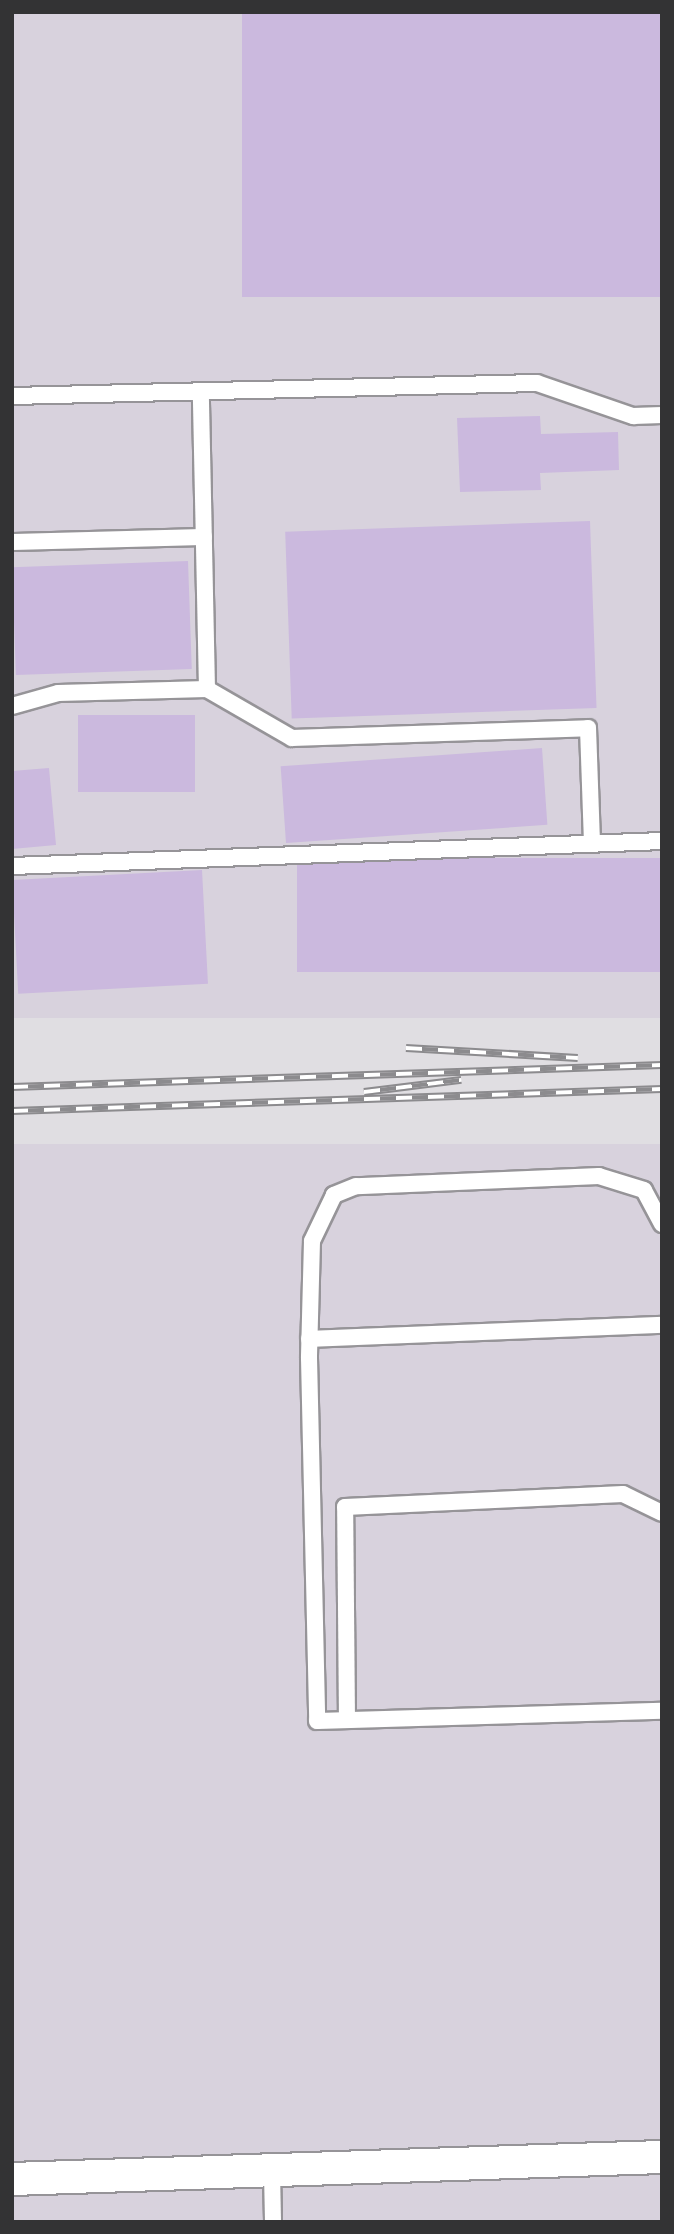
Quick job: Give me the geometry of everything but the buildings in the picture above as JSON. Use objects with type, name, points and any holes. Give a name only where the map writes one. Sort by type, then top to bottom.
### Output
[{"type":"street","points":[[12,2179],[272,2173],[662,2157]]},
{"type":"lane","points":[[12,396],[537,383],[633,416],[662,415]]},
{"type":"lane","points":[[201,391],[207,689]]},
{"type":"lane","points":[[12,542],[204,537]]},
{"type":"lane","points":[[12,706],[58,693],[207,689],[292,738],[588,728],[592,844]]},
{"type":"lane","points":[[12,866],[662,841]]},
{"type":"lane","points":[[662,1224],[644,1190],[599,1176],[356,1186],[334,1195],[312,1241],[309,1339],[317,1721],[662,1711]]},
{"type":"lane","points":[[309,1339],[662,1325]]},
{"type":"lane","points":[[347,1720],[345,1507],[623,1494],[662,1513]]},
{"type":"lane","points":[[272,2173],[273,2222]]},
{"type":"shaded area","points":[[12,12],[662,12],[662,1018],[12,1018]]},
{"type":"shaded area","points":[[12,1144],[662,1144],[662,2222],[12,2222]]},
{"type":"railway","points":[[406,1048],[578,1058]]},
{"type":"railway","points":[[12,1087],[662,1065]]},
{"type":"railway","points":[[364,1092],[461,1080]]},
{"type":"railway","points":[[12,1111],[662,1089]]}]
